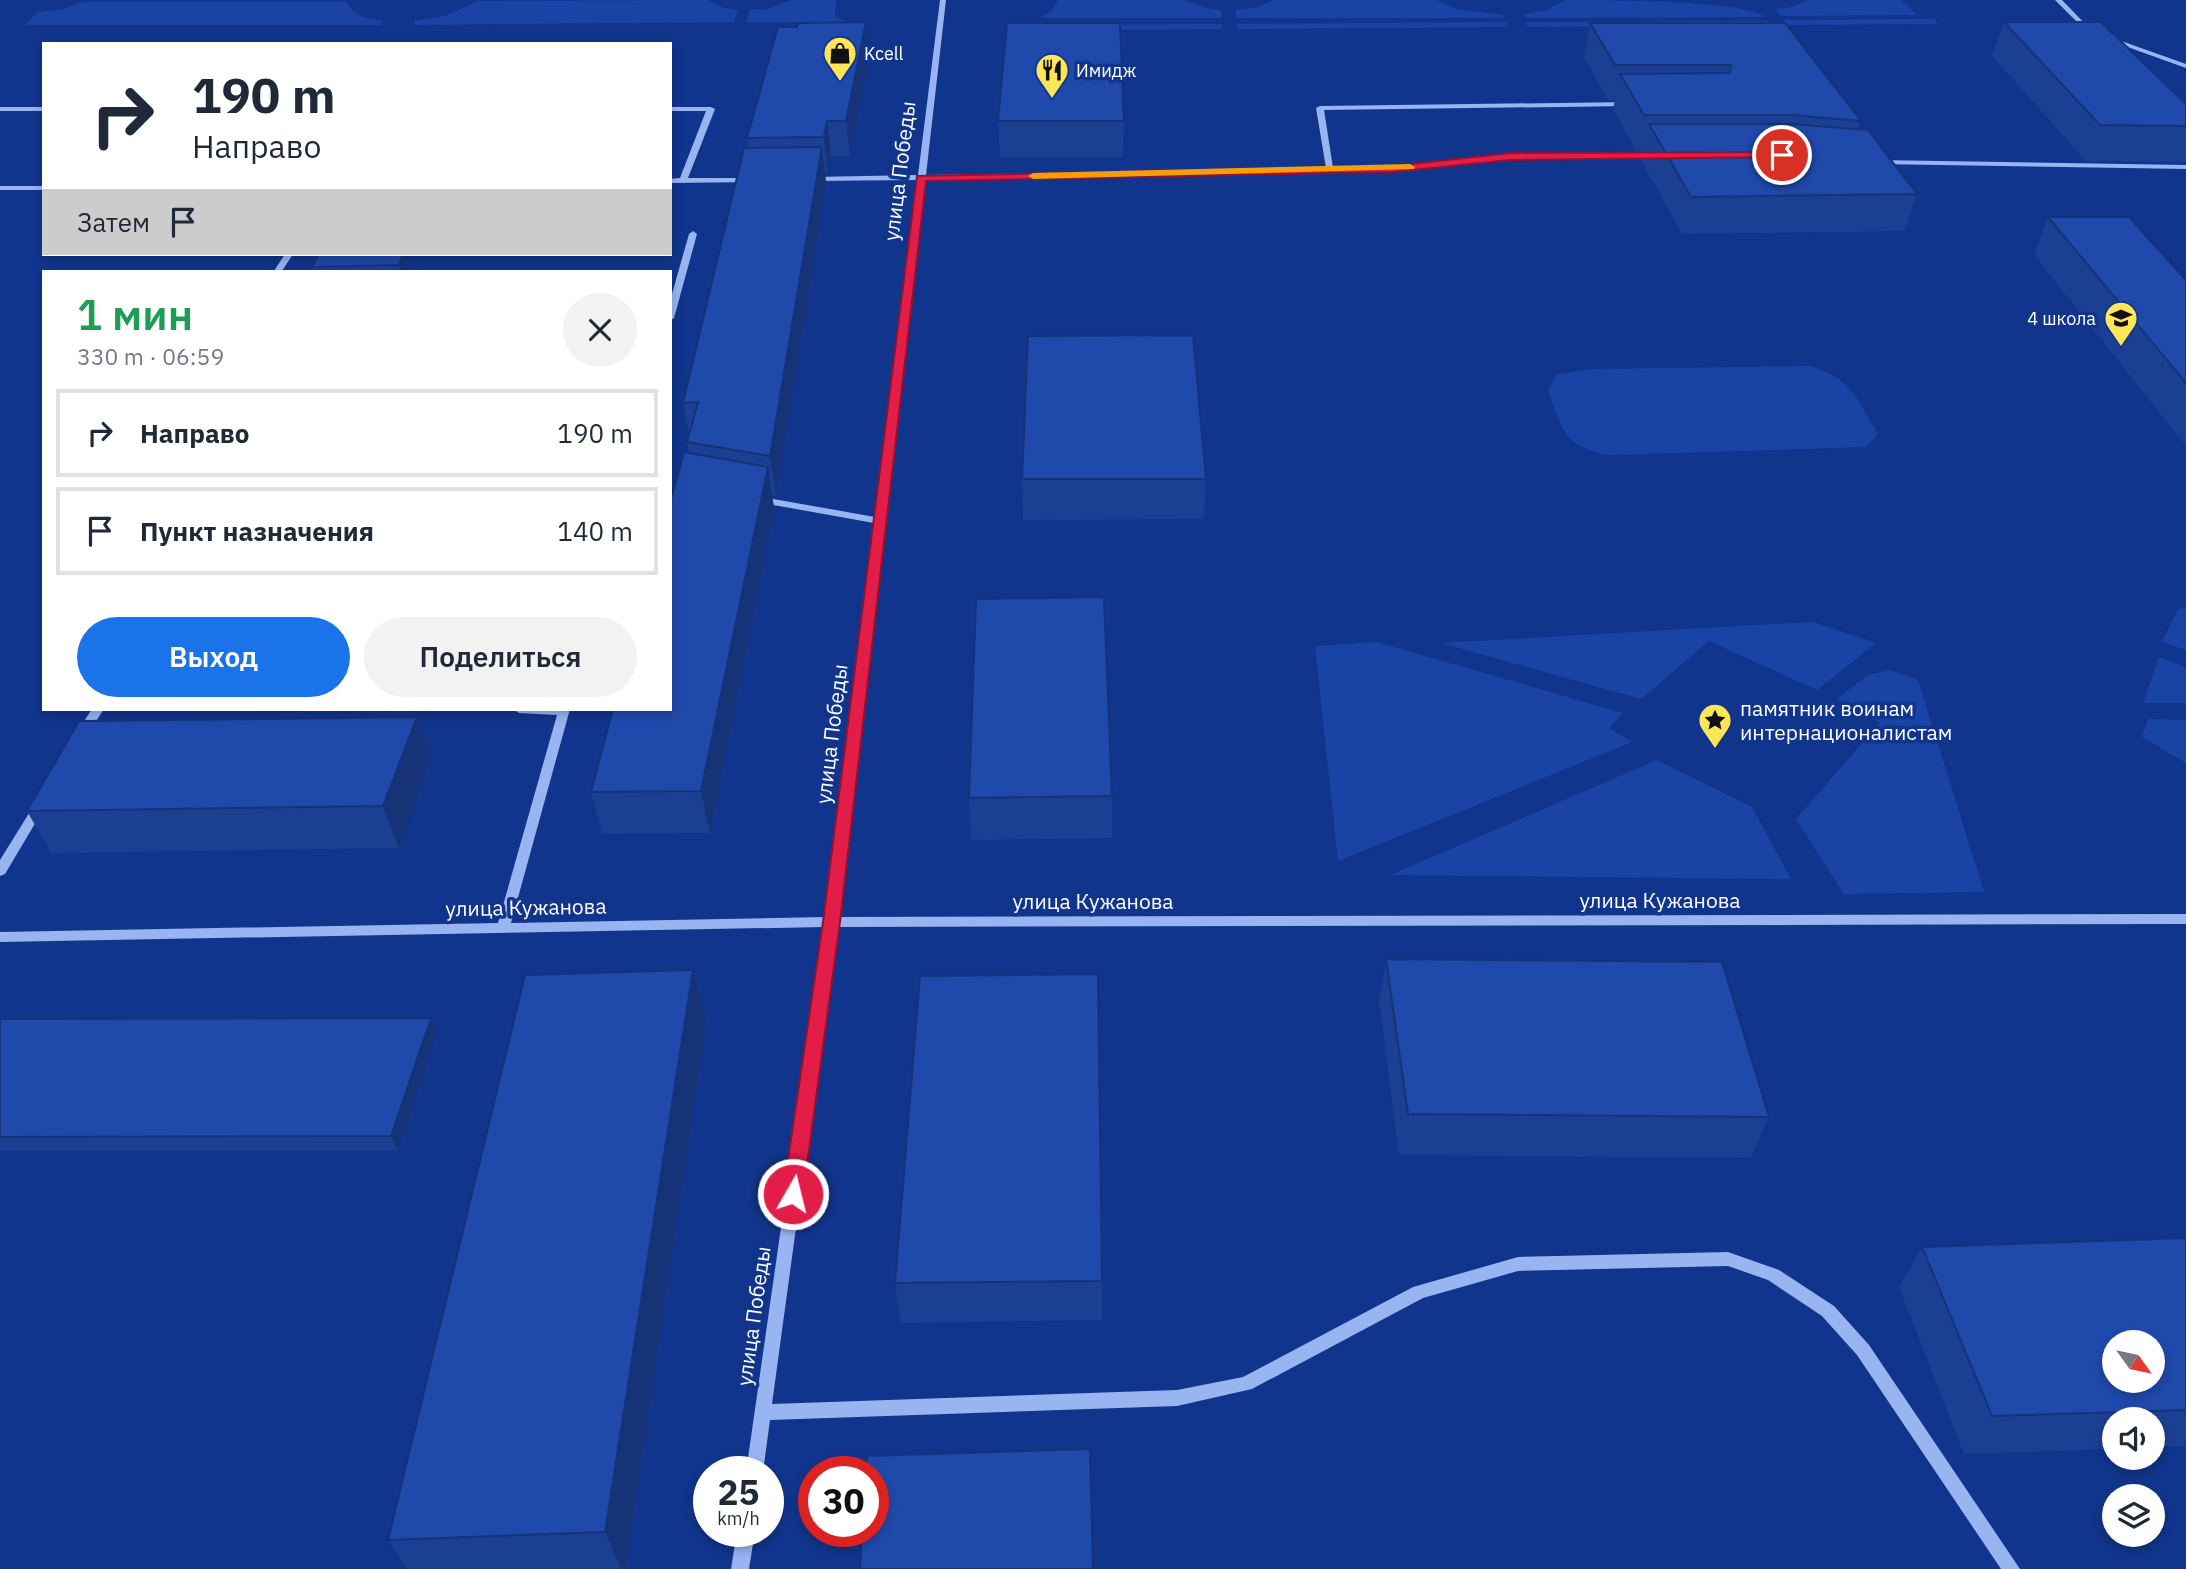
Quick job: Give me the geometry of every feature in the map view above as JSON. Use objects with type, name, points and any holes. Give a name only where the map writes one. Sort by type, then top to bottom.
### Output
[{"type":"street","name":"улица Победы","points":[[756,1456],[831,922],[943,0]]},
{"type":"street","points":[[2057,0],[2090,32],[2186,66]]},
{"type":"street","points":[[0,109],[42,109]]},
{"type":"street","points":[[672,109],[711,109],[683,181]]},
{"type":"street","points":[[802,180],[1330,171],[1393,169],[1510,156],[1672,155]]},
{"type":"street","points":[[1862,162],[2186,167]]},
{"type":"street","points":[[672,181],[762,180]]},
{"type":"street","points":[[0,188],[40,188]]},
{"type":"street","points":[[672,310],[693,234]]},
{"type":"street","points":[[749,497],[880,521]]},
{"type":"street","points":[[77,744],[97,711]]},
{"type":"street","points":[[503,928],[563,711]]},
{"type":"street","points":[[0,871],[49,790]]},
{"type":"street","name":"улица Кужанова","points":[[0,937],[831,922],[2186,919]]},
{"type":"street","points":[[762,1412],[1177,1398],[1246,1384],[1419,1292],[1518,1264],[1728,1259],[1773,1275],[1828,1311],[1863,1350],[2011,1569]]},
{"type":"street","points":[[740,1569],[743,1547]]},
{"type":"lane","points":[[1330,171],[1320,108],[1636,104]]},
{"type":"shaded area","points":[[708,0],[721,7],[738,10],[734,22],[414,25],[415,21],[445,16],[478,1]]},
{"type":"shaded area","points":[[792,0],[836,0],[835,17],[848,22],[746,22],[750,10],[767,9]]},
{"type":"shaded area","points":[[1058,0],[1184,0],[1205,8],[1221,10],[1222,18],[1040,18],[1052,10]]},
{"type":"shaded area","points":[[1275,0],[1436,0],[1457,9],[1503,15],[1504,18],[1236,18],[1236,10],[1254,8]]},
{"type":"shaded area","points":[[1565,0],[1703,4],[1752,11],[1765,17],[1525,18],[1523,15],[1547,10]]},
{"type":"shaded area","points":[[1808,0],[1901,0],[1917,15],[1780,16],[1776,9],[1792,7]]},
{"type":"shaded area","points":[[83,2],[347,2],[357,14],[383,21],[380,25],[25,25],[38,12],[63,9]]},
{"type":"shaded area","points":[[1934,19],[1938,24],[1786,25],[1782,20]]},
{"type":"shaded area","points":[[1768,21],[1771,25],[1528,27],[1525,22]]},
{"type":"shaded area","points":[[1506,22],[1508,27],[1237,29],[1236,24]]},
{"type":"shaded area","points":[[1222,24],[1222,29],[1044,30],[1044,25]]},
{"type":"shaded area","points":[[1810,366],[1836,377],[1852,391],[1878,434],[1866,447],[1608,455],[1582,447],[1566,434],[1548,390],[1556,375],[1588,369]]},
{"type":"shaded area","points":[[2186,608],[2186,650],[2162,642],[2178,609]]},
{"type":"shaded area","points":[[1813,622],[1876,643],[1817,690],[1709,641],[1641,699],[1441,643]]},
{"type":"shaded area","points":[[1376,642],[1623,713],[1609,728],[1632,742],[1338,861],[1315,646]]},
{"type":"shaded area","points":[[2159,657],[2186,667],[2186,703],[2143,703]]},
{"type":"shaded area","points":[[1890,670],[1918,680],[1984,892],[1844,894],[1796,819],[1880,723],[1837,699],[1868,675]]},
{"type":"shaded area","points":[[2148,719],[2186,720],[2186,763],[2142,737]]},
{"type":"shaded area","points":[[1657,760],[1752,807],[1791,879],[1390,875]]},
{"type":"building","points":[[866,22],[846,121],[827,121],[824,137],[747,138],[778,27],[797,27],[798,23]]},
{"type":"building","points":[[2004,22],[2101,22],[2186,104],[2186,126],[2100,125]]},
{"type":"building","points":[[1007,23],[1120,23],[1124,121],[998,121]]},
{"type":"building","points":[[1590,23],[1785,23],[1861,121],[1792,115],[1644,115],[1620,74],[1730,73],[1731,65],[1615,65]]},
{"type":"building","points":[[1649,124],[1792,124],[1868,130],[1917,194],[1691,197]]},
{"type":"building","points":[[822,147],[770,456],[687,442],[698,402],[683,403],[744,148]]},
{"type":"building","points":[[2048,217],[2129,217],[2186,280],[2186,383]]},
{"type":"building","points":[[318,256],[402,256],[399,265],[312,267]]},
{"type":"building","points":[[1193,335],[1206,479],[1022,479],[1028,336]]},
{"type":"building","points":[[684,452],[768,467],[701,791],[591,792],[612,711],[672,711],[672,496]]},
{"type":"building","points":[[1104,597],[1112,796],[969,798],[976,599]]},
{"type":"building","points":[[417,717],[383,806],[27,811],[79,721]]},
{"type":"building","points":[[1386,959],[1722,962],[1769,1117],[1408,1114]]},
{"type":"building","points":[[693,970],[605,1532],[388,1540],[525,975]]},
{"type":"building","points":[[1098,974],[1102,1281],[895,1283],[920,976]]},
{"type":"building","points":[[431,1018],[391,1136],[0,1137],[0,1019]]},
{"type":"building","points":[[2186,1238],[2186,1410],[2165,1411],[2165,1407],[2102,1407],[2102,1413],[1992,1416],[1922,1247]]},
{"type":"building","points":[[1090,1449],[1093,1569],[860,1569],[861,1547],[889,1547],[889,1456],[867,1456]]},
{"type":"slow traffic","points":[[1033,176],[1410,167]]},
{"type":"place","name":"Kcell","points":[[840,83]]},
{"type":"place","name":"Имидж","points":[[1052,100]]},
{"type":"place","name":"4 школа","points":[[2121,348]]},
{"type":"place","name":"памятник воинам интернационалистам","points":[[1715,750]]},
{"type":"route","points":[[793,1194],[831,922],[921,178],[1393,169],[1510,156],[1782,155]]}]
